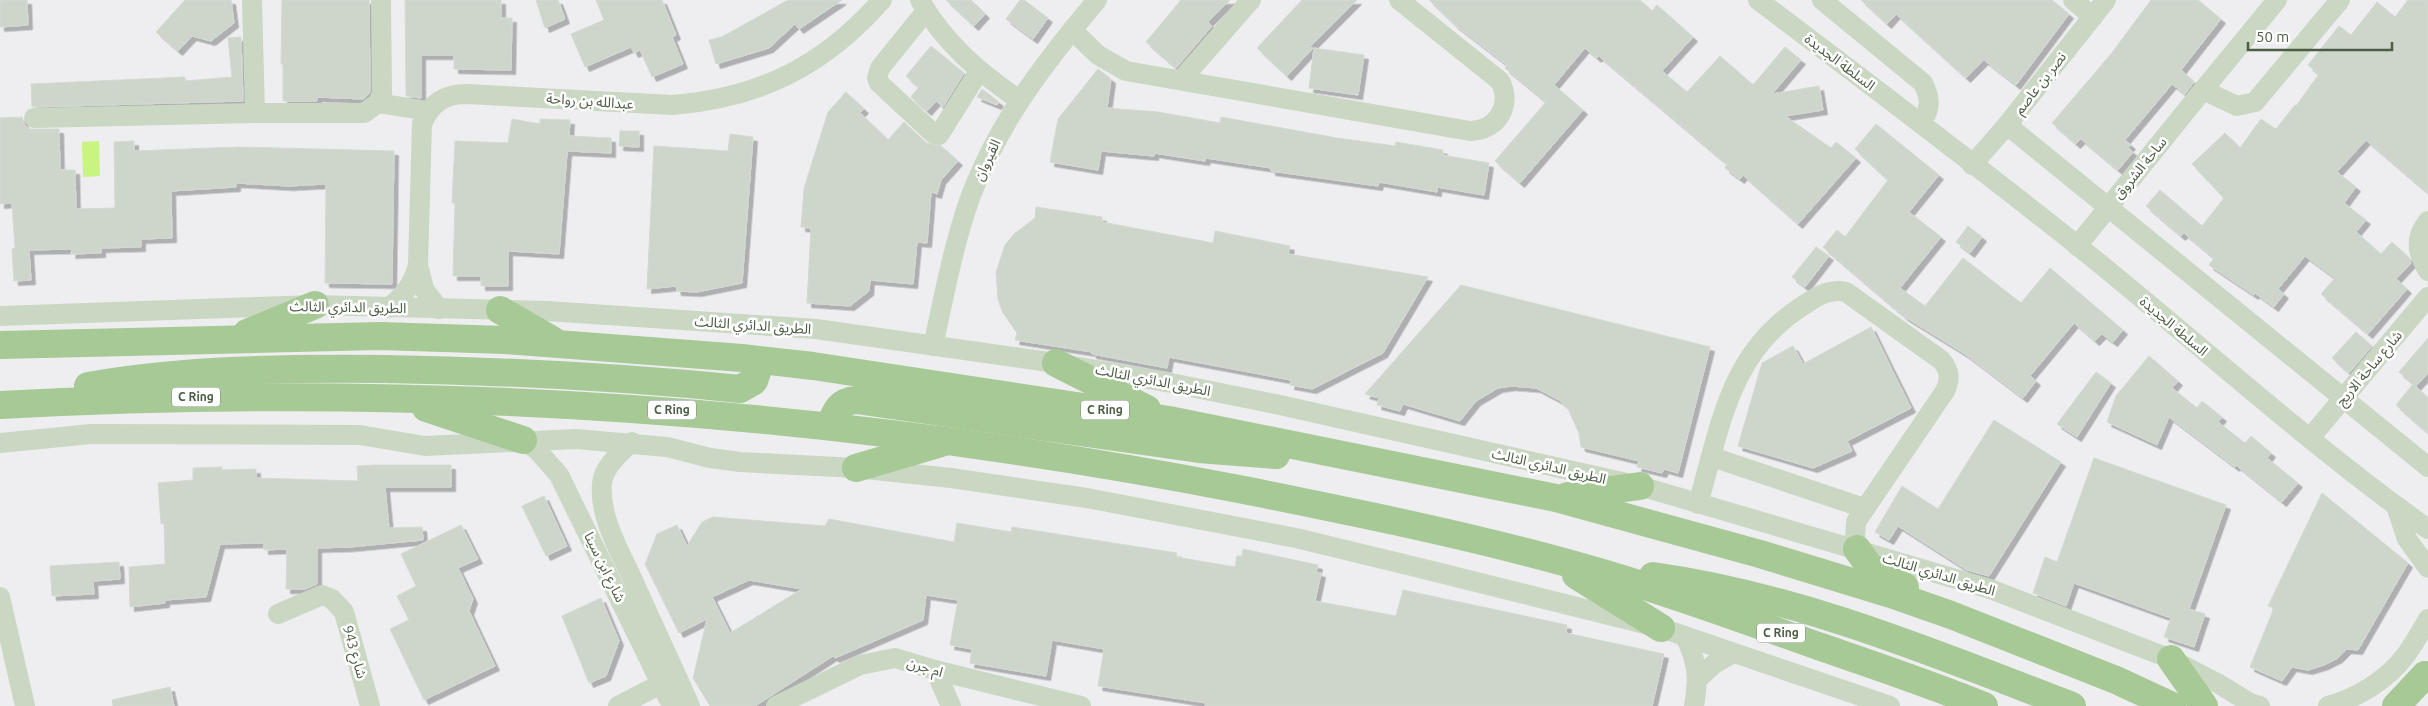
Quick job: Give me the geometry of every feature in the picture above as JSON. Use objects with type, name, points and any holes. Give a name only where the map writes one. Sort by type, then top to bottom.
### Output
[{"type":"highway","points":[[230,340],[315,305]]},
{"type":"highway","points":[[500,310],[560,345]]},
{"type":"highway","name":"الطريق الدائري الثالث","points":[[0,345],[380,336],[505,340],[760,361],[822,368],[1169,420],[1556,498],[1760,554],[1892,594],[1951,615],[2116,680],[2172,706]]},
{"type":"highway","points":[[0,351],[34,345]]},
{"type":"highway","points":[[0,403],[150,376],[296,368],[544,372],[645,379],[740,389],[754,381],[760,361]]},
{"type":"highway","points":[[1056,362],[1169,420]]},
{"type":"highway","name":"C Ring","points":[[0,403],[143,398],[393,398],[565,403],[678,411],[950,440],[1156,473],[1447,532],[1547,557],[1729,614],[1961,700],[1984,706]]},
{"type":"highway","points":[[393,398],[522,440]]},
{"type":"highway","points":[[830,426],[839,406],[856,400],[1226,453],[1355,456]]},
{"type":"highway","points":[[856,468],[950,440]]},
{"type":"highway","points":[[1556,498],[1640,486]]},
{"type":"highway","points":[[1857,550],[1869,566],[1951,615]]},
{"type":"highway","points":[[1547,557],[1673,632]]},
{"type":"highway","points":[[1577,565],[1678,579],[1736,590],[1908,643],[2072,706]]},
{"type":"highway","points":[[2171,659],[2204,706]]},
{"type":"highway","points":[[2396,706],[2425,674]]},
{"type":"street","points":[[252,0],[254,113]]},
{"type":"street","points":[[34,118],[254,113],[364,113],[378,103],[382,93],[381,0]]},
{"type":"street","name":"عبدالله بن رواحة","points":[[428,111],[438,100],[452,94],[672,105],[702,103],[732,96],[761,88],[816,60],[840,43],[882,0]]},
{"type":"street","name":"القيروان","points":[[933,346],[950,269],[970,198],[988,156],[1019,100],[1035,76],[1097,0]]},
{"type":"street","points":[[1181,80],[1251,0]]},
{"type":"street","points":[[1072,30],[1098,54],[1113,65],[1126,71],[1470,131],[1488,128],[1505,108],[1506,98],[1500,81],[1399,0]]},
{"type":"street","name":"السلطة الجديدة","points":[[1758,0],[1921,123],[2077,246],[2310,438],[2428,529]]},
{"type":"street","points":[[1822,0],[1923,83],[1929,102],[1929,112],[1921,123]]},
{"type":"street","points":[[2073,0],[2093,17]]},
{"type":"street","name":"نصر بن عاصم","points":[[1972,165],[2007,125],[2106,0]]},
{"type":"street","name":"ساحة الشروق","points":[[2077,246],[2277,0]]},
{"type":"street","points":[[2203,90],[2237,106],[2255,102],[2340,0]]},
{"type":"street","points":[[979,71],[939,135],[934,134],[879,83],[878,72],[923,5],[953,47],[979,71],[1019,100]]},
{"type":"street","points":[[378,103],[428,111],[422,124],[421,138],[418,265],[414,280],[407,291],[388,308]]},
{"type":"street","points":[[2007,125],[2428,467]]},
{"type":"street","points":[[2428,222],[2418,237],[2417,247],[2428,271]]},
{"type":"street","points":[[418,265],[424,289],[438,309]]},
{"type":"street","points":[[1698,504],[1731,389],[1752,352],[1776,326],[1798,308],[1830,290],[1846,292],[1941,360],[1947,366],[1950,374],[1949,383],[1945,391],[1864,508],[1856,528],[1857,550]]},
{"type":"street","name":"شارع ساحة الاريج","points":[[2310,438],[2428,297]]},
{"type":"street","name":"الطريق الدائري الثالث","points":[[0,316],[315,305],[547,311],[816,329],[1056,362],[1171,382],[1280,405],[1640,486],[1990,589],[2171,659],[2219,684],[2250,703],[2260,706]]},
{"type":"street","points":[[0,443],[91,434],[360,435],[425,446],[522,440],[576,439],[632,442],[740,462],[856,468],[943,477],[1087,498],[1296,538],[1673,632],[1890,706]]},
{"type":"street","name":"شارع ابن سينا","points":[[522,440],[537,450],[559,475],[669,680],[690,706]]},
{"type":"street","name":"شارع ابن سينا","points":[[632,442],[608,468],[602,483],[602,498],[608,521],[669,680],[672,706]]},
{"type":"street","points":[[1712,457],[1864,508]]},
{"type":"street","points":[[2396,506],[2407,539],[2428,568]]},
{"type":"street","name":"شارع 943","points":[[278,614],[322,595],[332,600],[344,612],[370,706]]},
{"type":"street","points":[[0,596],[25,706]]},
{"type":"street","points":[[2328,706],[2368,689],[2388,674],[2405,657],[2428,619]]},
{"type":"street","points":[[1673,632],[1694,657],[1698,679],[1694,706]]},
{"type":"street","points":[[1698,679],[1714,664],[1733,653]]},
{"type":"street","name":"ام جرن","points":[[776,706],[860,665],[895,658],[935,670],[1081,706]]},
{"type":"street","points":[[935,670],[951,706]]},
{"type":"street","points":[[618,706],[669,680]]},
{"type":"shaded area","points":[[99,141],[100,176],[83,177],[82,142]]},
{"type":"building","points":[[0,0],[27,0],[28,25],[0,27]]},
{"type":"building","points":[[185,0],[231,0],[234,23],[211,41],[192,36],[178,51],[156,32]]},
{"type":"building","points":[[282,0],[369,0],[370,91],[368,95],[363,99],[317,97],[317,101],[283,101],[283,64],[281,64]]},
{"type":"building","points":[[405,0],[501,0],[501,18],[512,18],[511,70],[454,69],[454,55],[421,55],[421,98],[406,96]]},
{"type":"building","points":[[536,0],[558,0],[565,19],[545,28]]},
{"type":"building","points":[[596,0],[662,0],[676,35],[672,37],[683,64],[652,77],[640,50],[634,53],[631,47],[585,67],[571,34],[604,20]]},
{"type":"building","points":[[788,0],[842,0],[799,29],[795,24],[769,48],[716,64],[709,40],[722,37]]},
{"type":"building","points":[[946,0],[971,0],[985,14],[974,26]]},
{"type":"building","points":[[1020,0],[1024,0],[1048,18],[1033,39],[1006,19]]},
{"type":"building","points":[[1181,0],[1230,0],[1208,22],[1212,26],[1176,68],[1146,42]]},
{"type":"building","points":[[1302,0],[1357,0],[1310,47],[1313,48],[1287,76],[1257,48]]},
{"type":"building","points":[[1429,0],[1640,0],[1652,11],[1657,5],[1693,37],[1662,71],[1687,92],[1720,56],[1753,85],[1785,47],[1801,60],[1772,94],[1819,86],[1823,110],[1785,116],[1831,148],[1836,142],[1856,158],[1798,224],[1743,175],[1740,179],[1725,168],[1727,164],[1599,56],[1597,58],[1585,48],[1554,85],[1583,110],[1520,183],[1495,161],[1546,102],[1505,68],[1507,65],[1455,25]]},
{"type":"building","points":[[1861,0],[2052,0],[2069,14],[2016,85],[1984,60],[1966,78],[1896,14],[1887,24]]},
{"type":"building","points":[[2151,0],[2198,0],[2221,19],[2181,70],[2194,82],[2185,94],[2172,84],[2125,140],[2131,145],[2128,148],[2133,152],[2118,170],[2081,139],[2076,144],[2052,123],[2111,54]]},
{"type":"building","points":[[2408,0],[2428,0],[2428,193],[2366,140],[2337,172],[2356,187],[2344,203],[2366,220],[2356,232],[2381,254],[2392,242],[2409,258],[2411,263],[2396,279],[2407,289],[2368,334],[2321,294],[2335,278],[2305,256],[2278,289],[2284,294],[2274,307],[2209,265],[2214,258],[2184,233],[2181,236],[2146,206],[2160,190],[2202,226],[2224,198],[2192,164],[2225,133],[2240,148],[2261,119],[2276,129],[2296,106],[2319,74],[2308,65],[2339,26],[2351,35],[2377,2],[2395,17]]},
{"type":"building","points":[[241,37],[243,101],[32,107],[31,84],[185,77],[185,81],[232,77],[228,38]]},
{"type":"building","points":[[931,46],[964,73],[943,107],[936,101],[927,111],[911,97],[919,87],[906,76]]},
{"type":"building","points":[[1314,48],[1364,55],[1358,95],[1309,88]]},
{"type":"building","points":[[1098,69],[1111,79],[1107,108],[1158,112],[1220,123],[1221,117],[1337,138],[1395,146],[1396,142],[1443,150],[1442,155],[1489,163],[1484,195],[1437,187],[1437,192],[1379,182],[1378,186],[1271,171],[1271,168],[1206,158],[1205,161],[1154,153],[1154,156],[1101,151],[1098,170],[1050,162],[1058,119]]},
{"type":"building","points":[[982,89],[999,102],[997,105],[977,97]]},
{"type":"building","points":[[846,92],[864,109],[860,113],[888,140],[904,122],[926,143],[941,146],[958,161],[941,180],[937,194],[931,192],[927,243],[917,242],[913,284],[870,280],[869,291],[850,306],[807,303],[811,228],[801,227],[804,188],[828,112]]},
{"type":"building","points":[[22,117],[24,124],[29,129],[59,129],[60,170],[75,170],[76,209],[115,208],[114,142],[134,141],[134,151],[239,147],[394,151],[392,284],[325,283],[326,184],[289,186],[236,183],[236,187],[171,191],[172,238],[141,239],[141,247],[101,248],[101,253],[71,254],[72,249],[29,250],[31,280],[14,281],[12,249],[15,248],[12,203],[0,204],[0,118]]},
{"type":"building","points":[[512,119],[540,124],[540,119],[570,120],[569,136],[611,138],[611,153],[568,151],[559,254],[508,251],[508,286],[481,286],[481,276],[453,276],[455,203],[452,203],[455,141],[508,143]]},
{"type":"building","points":[[1876,124],[1939,175],[1909,212],[1941,237],[1900,288],[1925,306],[1963,258],[2021,303],[2050,268],[2123,330],[2113,342],[2102,334],[2095,341],[2074,323],[2030,376],[2036,381],[2023,398],[1965,354],[1905,317],[1823,247],[1837,230],[1845,237],[1888,180],[1855,149]]},
{"type":"building","points":[[620,131],[639,131],[639,147],[619,146]]},
{"type":"building","points":[[730,134],[753,137],[742,283],[697,292],[677,291],[676,286],[647,289],[654,146],[728,151]]},
{"type":"building","points":[[1036,207],[1102,217],[1102,222],[1213,243],[1215,231],[1290,246],[1288,254],[1428,277],[1383,353],[1312,389],[1290,385],[1291,380],[1169,357],[1167,368],[1092,354],[1092,352],[1015,340],[1017,333],[1003,313],[998,300],[996,272],[1005,245],[1014,234],[1035,218]]},
{"type":"building","points":[[1968,226],[1982,237],[1970,253],[1956,242]]},
{"type":"building","points":[[1816,247],[1829,256],[1805,287],[1792,277]]},
{"type":"building","points":[[1461,285],[1710,347],[1678,473],[1664,469],[1662,473],[1637,467],[1639,461],[1581,447],[1579,433],[1568,409],[1559,400],[1536,388],[1511,386],[1498,388],[1476,401],[1460,421],[1403,404],[1400,411],[1377,405],[1379,398],[1365,394]]},
{"type":"building","points":[[1871,327],[1911,408],[1847,441],[1852,451],[1813,468],[1738,446],[1762,363],[1793,346],[1803,364]]},
{"type":"building","points":[[2356,332],[2372,346],[2349,373],[2332,358]]},
{"type":"building","points":[[2428,338],[2428,373],[2416,386],[2399,372]]},
{"type":"building","points":[[2149,356],[2178,381],[2172,388],[2197,408],[2202,401],[2222,417],[2218,422],[2245,443],[2251,436],[2271,453],[2267,458],[2298,483],[2282,502],[2236,465],[2235,467],[2169,417],[2157,445],[2107,422],[2116,396]]},
{"type":"building","points":[[2096,372],[2111,383],[2077,437],[2057,424]]},
{"type":"building","points":[[2413,384],[2428,398],[2428,433],[2396,405]]},
{"type":"building","points":[[1994,420],[2061,462],[1989,576],[1967,570],[1898,526],[1889,540],[1875,532],[1902,486],[1938,509]]},
{"type":"building","points":[[2094,458],[2226,505],[2189,609],[2205,614],[2194,647],[2164,637],[2171,618],[2074,583],[2066,606],[2033,593],[2045,557],[2057,562]]},
{"type":"building","points":[[451,465],[451,487],[385,487],[389,528],[422,527],[423,540],[317,548],[317,584],[305,589],[286,589],[287,549],[264,550],[264,543],[220,544],[206,597],[165,600],[165,603],[130,607],[129,567],[165,564],[164,523],[161,524],[158,483],[193,480],[193,468],[222,467],[222,470],[256,469],[256,478],[358,481],[357,466]]},
{"type":"building","points":[[2322,493],[2408,563],[2358,650],[2347,649],[2338,658],[2308,670],[2292,667],[2282,681],[2250,667],[2274,608],[2268,606]]},
{"type":"building","points":[[544,496],[567,546],[546,556],[522,506]]},
{"type":"building","points":[[713,517],[825,526],[829,519],[954,542],[957,523],[1011,532],[1012,527],[1177,553],[1176,557],[1235,567],[1237,556],[1242,556],[1243,549],[1318,565],[1316,572],[1321,573],[1315,601],[1396,616],[1403,590],[1567,625],[1566,633],[1664,654],[1652,706],[1205,706],[1206,703],[1098,686],[1104,649],[1052,640],[1046,676],[970,663],[972,649],[950,645],[958,600],[926,595],[923,620],[835,658],[833,656],[755,706],[710,706],[693,678],[707,619],[679,633],[645,564],[657,534],[677,525],[687,546],[702,522]],"holes":[[[749,580],[802,589],[730,633],[712,597]]]},
{"type":"building","points":[[461,525],[478,559],[458,568],[473,599],[469,611],[495,666],[424,700],[390,629],[409,620],[397,596],[416,586],[401,554]]},
{"type":"building","points":[[119,562],[120,579],[93,581],[94,594],[52,596],[50,566]]},
{"type":"building","points":[[601,598],[619,641],[606,676],[589,683],[562,616]]},
{"type":"building","points":[[170,687],[174,706],[113,706],[112,700]]}]
